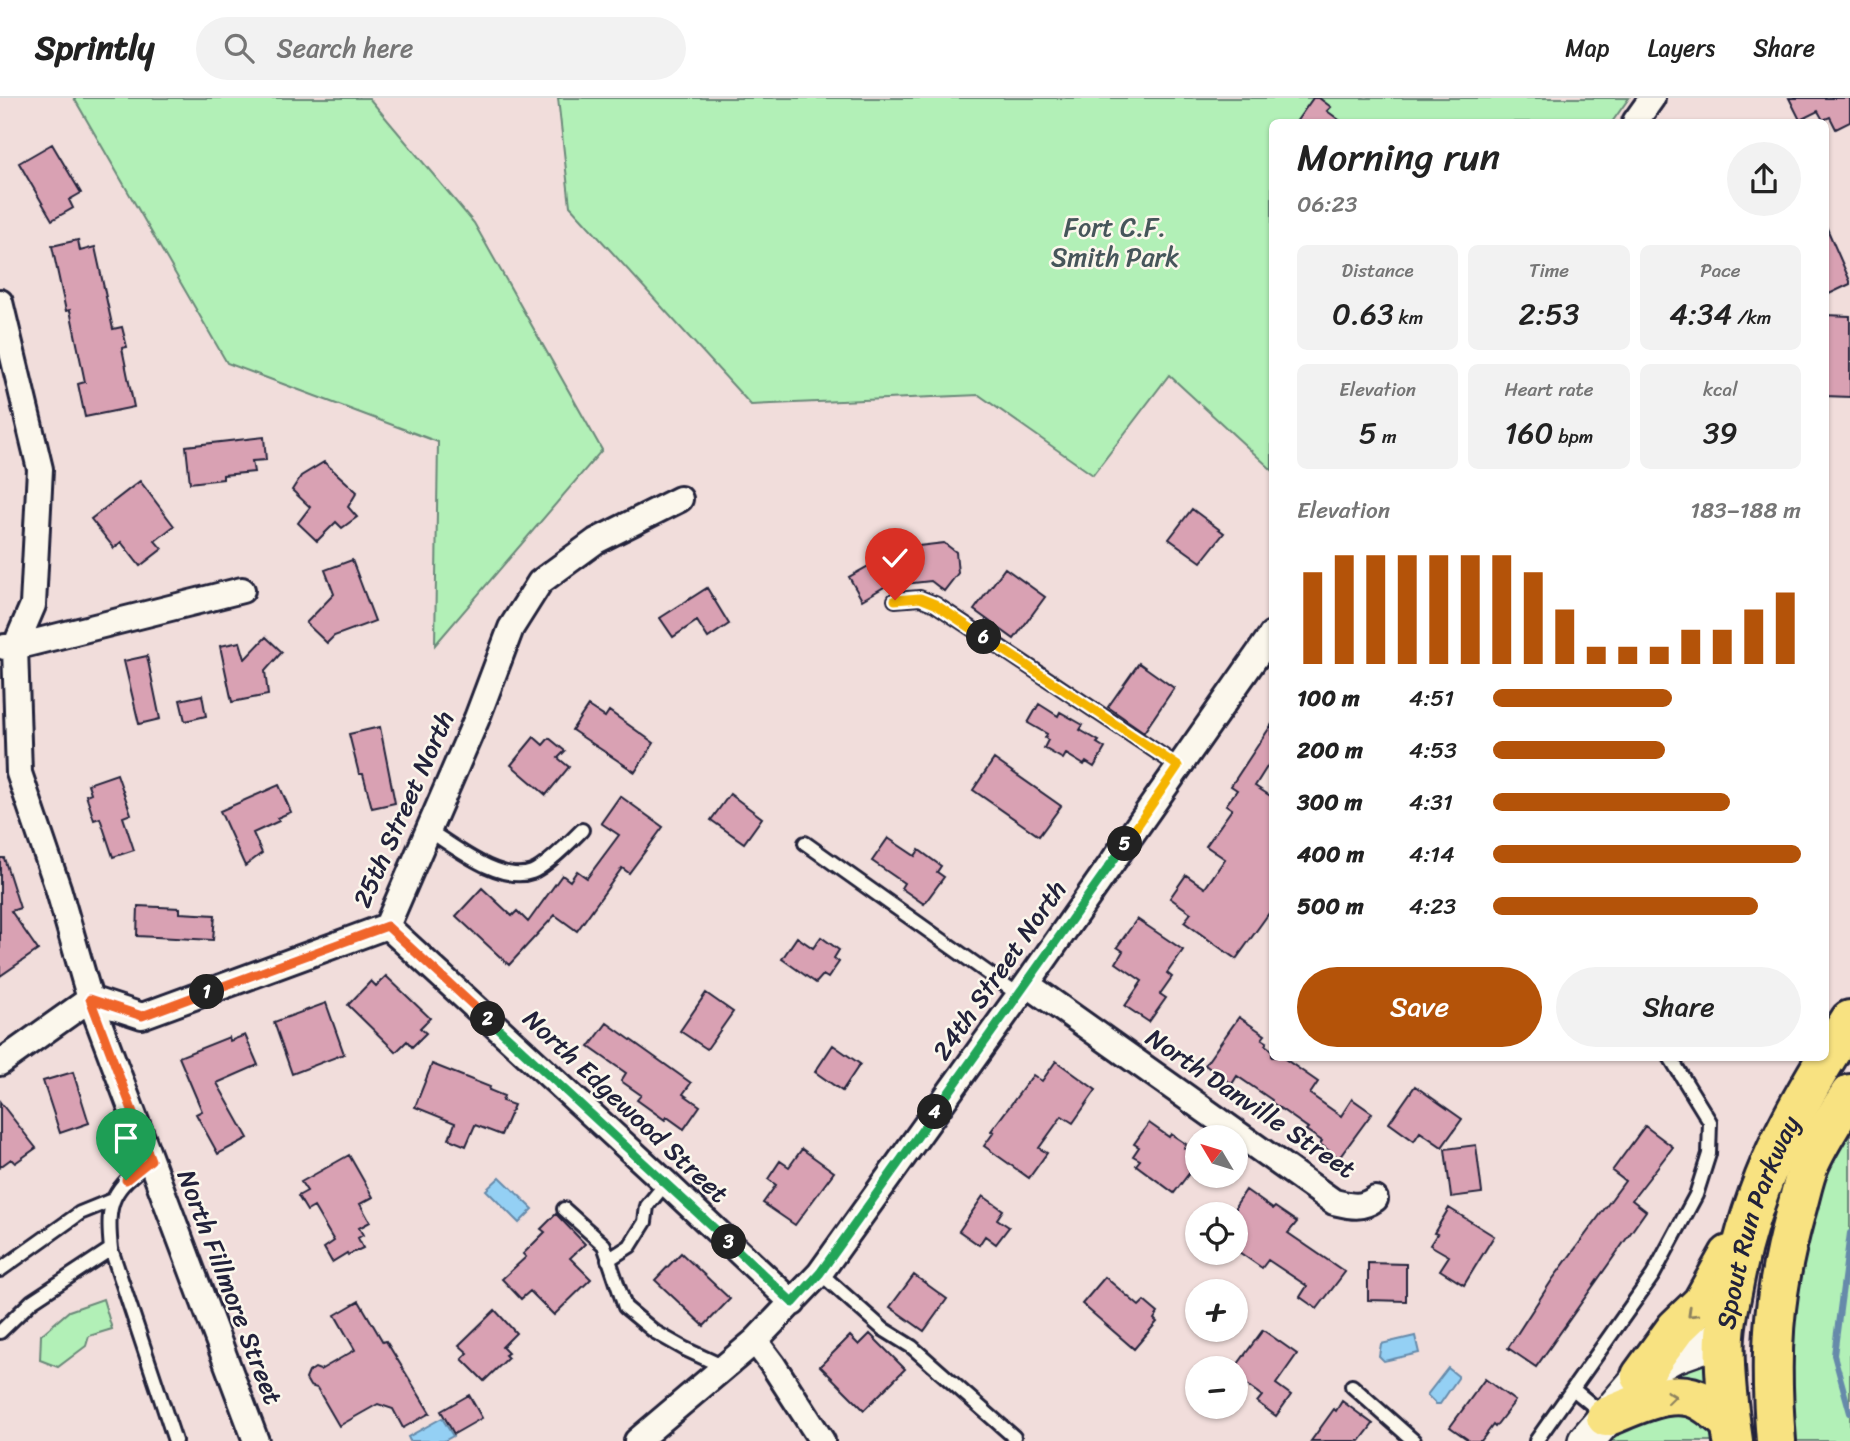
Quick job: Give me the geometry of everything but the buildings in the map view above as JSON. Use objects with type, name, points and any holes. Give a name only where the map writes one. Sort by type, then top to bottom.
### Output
[{"type":"main road","name":"Spout Run Parkway","points":[[1829,1056],[1850,1020]]},
{"type":"main road","name":"Spout Run Parkway","points":[[1732,1432],[1725,1337],[1737,1266],[1750,1213],[1784,1132],[1826,1061]]},
{"type":"main road","name":"Spout Run Parkway","points":[[1776,1441],[1773,1318],[1781,1267],[1810,1165],[1850,1094]]},
{"type":"main road","points":[[1767,1441],[1748,1355],[1739,1344],[1725,1337],[1746,1319],[1759,1299],[1785,1213],[1810,1165]]},
{"type":"main road","points":[[1641,1376],[1676,1328],[1707,1296],[1750,1213]]},
{"type":"main road","points":[[1596,1429],[1661,1398],[1679,1395],[1704,1402],[1732,1432]]},
{"type":"street","points":[[1637,119],[1652,98]]},
{"type":"street","name":"North Fillmore Street","points":[[0,302],[40,469],[33,605],[8,647],[19,773],[58,888],[90,999],[256,1441]]},
{"type":"street","name":"25th Street North","points":[[90,999],[142,1016],[387,926],[477,718],[511,628],[540,582],[596,541],[680,499]]},
{"type":"street","points":[[8,647],[242,590]]},
{"type":"street","name":"24th Street North","points":[[637,1441],[755,1341],[820,1273],[1023,990],[1269,638]]},
{"type":"street","name":"North Edgewood Street","points":[[387,926],[793,1303]]},
{"type":"street","name":"North Danville Street","points":[[1023,990],[1335,1202],[1355,1207],[1367,1205],[1375,1199]]},
{"type":"street","points":[[0,1063],[90,999]]},
{"type":"street","points":[[1596,1429],[1641,1376],[1672,1356],[1725,1337]]},
{"type":"street","points":[[755,1341],[821,1441]]},
{"type":"lane","points":[[895,600],[920,598],[935,604],[1178,766]]},
{"type":"lane","points":[[429,830],[491,868],[513,874],[532,872],[566,847],[582,830]]},
{"type":"lane","points":[[805,843],[1023,990]]},
{"type":"lane","points":[[1536,1441],[1653,1275],[1696,1195],[1709,1154],[1710,1122],[1672,1061]]},
{"type":"lane","points":[[151,1160],[126,1180],[112,1200],[108,1221],[111,1248],[175,1441]]},
{"type":"lane","points":[[608,1260],[630,1246],[645,1222],[647,1206],[666,1183]]},
{"type":"lane","points":[[0,1270],[80,1213],[112,1200]]},
{"type":"lane","points":[[564,1209],[604,1245],[625,1307],[655,1332],[724,1367]]},
{"type":"lane","points":[[0,1332],[32,1301],[111,1248]]},
{"type":"lane","points":[[820,1273],[883,1329],[912,1347],[1014,1437]]},
{"type":"lane","points":[[1352,1386],[1414,1441]]},
{"type":"lane","points":[[1573,1389],[1596,1429]]},
{"type":"green space","points":[[74,98],[369,98],[474,223],[602,450],[435,645],[438,442],[227,363]]},
{"type":"green space","name":"Fort C.F. Smith Park","points":[[558,98],[1629,98],[1614,119],[1269,119],[1269,467],[1169,375],[1093,475],[979,395],[751,405],[570,206]]},
{"type":"green space","points":[[1850,1120],[1850,1441],[1795,1441],[1782,1360],[1818,1180]]},
{"type":"green space","points":[[103,1299],[112,1329],[89,1336],[86,1346],[58,1367],[40,1360],[41,1335],[69,1311]]},
{"type":"green space","points":[[1706,1360],[1707,1393],[1662,1378]]},
{"type":"green space","points":[[1678,1401],[1712,1428],[1714,1441],[1603,1441]]},
{"type":"water","points":[[500,1177],[533,1209],[519,1223],[486,1190]]},
{"type":"water","points":[[1415,1336],[1419,1353],[1384,1361],[1379,1356],[1381,1344]]},
{"type":"water","points":[[1448,1368],[1458,1378],[1440,1404],[1436,1404],[1427,1395]]},
{"type":"water","points":[[442,1418],[453,1436],[444,1441],[410,1441],[408,1437]]},
{"type":"waterway","points":[[1850,1233],[1834,1355],[1850,1413]]},
{"type":"route","points":[[126,1180],[151,1160],[90,999],[142,1016],[387,926],[793,1303],[820,1273],[1027,984],[1178,766],[935,604],[920,598],[895,600]]}]
